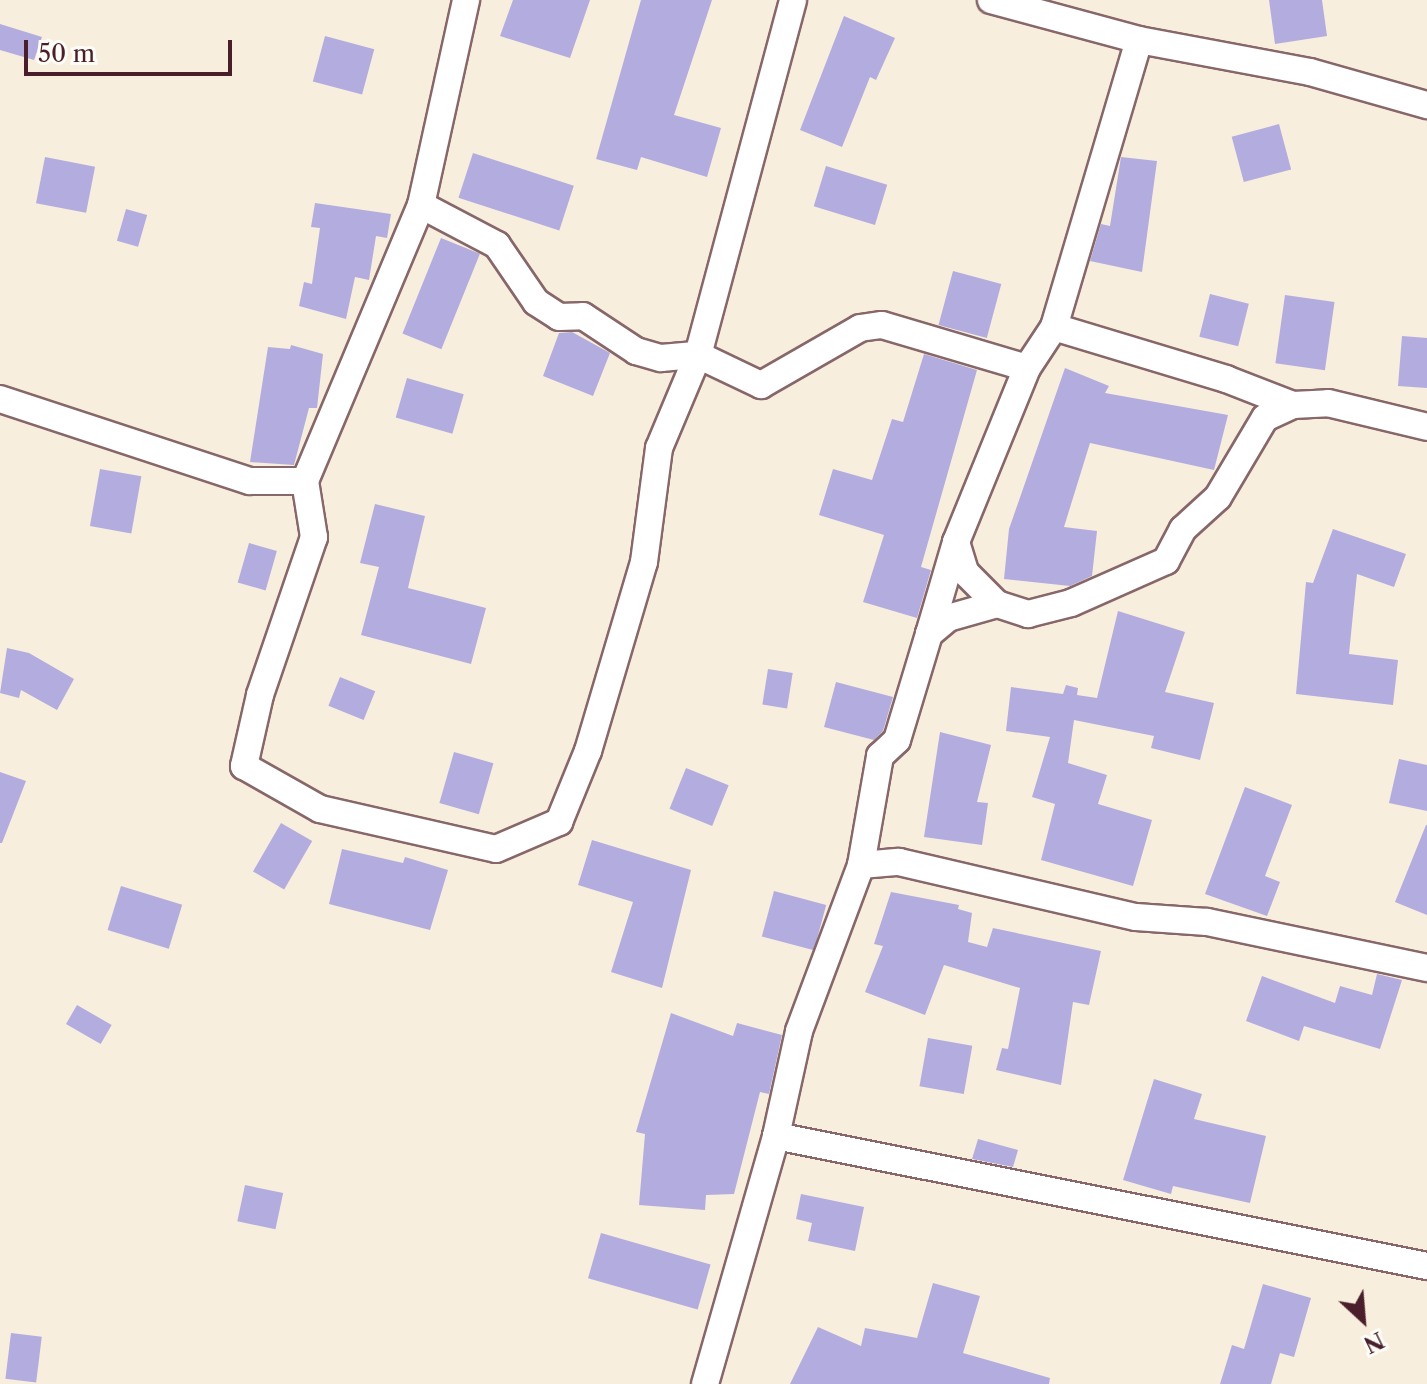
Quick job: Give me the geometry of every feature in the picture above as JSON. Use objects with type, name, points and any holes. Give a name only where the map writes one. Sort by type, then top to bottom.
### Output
[{"type":"street","points":[[466,0],[421,205],[305,481],[314,537],[260,695],[244,766],[320,809],[496,849],[559,822],[588,751],[644,562],[659,448],[698,355],[793,0]]},
{"type":"street","points":[[991,0],[1139,40],[1310,72],[1426,113]]},
{"type":"street","points":[[705,1384],[776,1136],[799,1031],[861,865],[880,756],[897,740],[956,542],[1027,368],[1054,327],[1139,40]]},
{"type":"street","points":[[421,205],[497,245],[536,302],[559,317],[583,316],[636,351],[661,358],[698,355],[761,385],[860,328],[882,325],[1027,368]]},
{"type":"street","points":[[1054,327],[1226,379],[1293,405]]},
{"type":"street","points":[[0,399],[250,481],[305,481]]},
{"type":"street","points":[[956,542],[965,572],[997,604],[1028,614],[1141,576],[1166,561],[1183,529],[1218,497],[1265,418],[1293,405],[1328,403],[1427,427]]},
{"type":"street","points":[[929,634],[948,618],[997,604]]},
{"type":"street","points":[[861,865],[899,862],[1136,917],[1207,922],[1427,968]]},
{"type":"street","points":[[776,1136],[1427,1266]]},
{"type":"building","points":[[513,0],[590,0],[570,58],[500,36]]},
{"type":"building","points":[[641,0],[712,0],[674,115],[721,128],[707,177],[641,157],[637,170],[596,159]]},
{"type":"building","points":[[1269,0],[1322,0],[1327,36],[1275,44]]},
{"type":"building","points":[[844,16],[895,38],[876,80],[870,77],[842,147],[800,130]]},
{"type":"building","points":[[0,24],[42,37],[34,60],[0,50]]},
{"type":"building","points":[[325,36],[374,49],[362,95],[313,81]]},
{"type":"building","points":[[1279,124],[1291,169],[1244,182],[1232,137]]},
{"type":"building","points":[[473,153],[574,186],[559,230],[458,198]]},
{"type":"building","points":[[45,157],[95,167],[86,213],[36,203]]},
{"type":"building","points":[[1121,157],[1157,161],[1142,272],[1090,261],[1101,224],[1110,226]]},
{"type":"building","points":[[826,166],[887,185],[875,225],[814,206]]},
{"type":"building","points":[[315,203],[391,214],[387,238],[376,236],[369,280],[355,277],[346,319],[299,306],[304,282],[312,284],[320,228],[311,227]]},
{"type":"building","points":[[126,209],[147,215],[138,247],[117,241]]},
{"type":"building","points":[[441,238],[480,254],[441,349],[402,333]]},
{"type":"building","points":[[953,271],[1001,284],[987,338],[939,325]]},
{"type":"building","points":[[1210,294],[1249,304],[1238,346],[1199,337]]},
{"type":"building","points":[[1285,295],[1335,302],[1325,370],[1275,363]]},
{"type":"building","points":[[572,332],[610,353],[593,396],[543,376],[559,333]]},
{"type":"building","points":[[1402,336],[1427,338],[1427,388],[1398,386]]},
{"type":"building","points":[[291,345],[323,354],[317,408],[309,408],[294,465],[250,462],[268,347],[290,349]]},
{"type":"building","points":[[924,354],[977,370],[921,567],[931,570],[917,618],[863,602],[884,535],[819,515],[833,469],[872,480],[892,419],[903,422]]},
{"type":"building","points":[[1065,368],[1109,386],[1105,393],[1228,415],[1214,470],[1090,443],[1064,527],[1097,531],[1092,576],[1070,586],[1004,579],[1009,529]]},
{"type":"building","points":[[407,378],[464,394],[452,434],[396,417]]},
{"type":"building","points":[[100,469],[141,476],[131,533],[90,526]]},
{"type":"building","points":[[375,504],[425,516],[408,588],[486,608],[471,664],[361,635],[379,567],[360,563]]},
{"type":"building","points":[[1333,529],[1406,554],[1394,587],[1357,574],[1349,654],[1398,660],[1393,705],[1296,694],[1306,582],[1313,583]]},
{"type":"building","points":[[249,543],[277,551],[266,590],[238,582]]},
{"type":"building","points":[[1118,611],[1185,632],[1165,692],[1214,703],[1200,760],[1151,748],[1154,736],[1074,720],[1068,763],[1107,775],[1098,804],[1152,820],[1133,886],[1041,860],[1055,804],[1032,797],[1050,737],[1006,731],[1011,687],[1063,694],[1066,685],[1078,688],[1077,695],[1097,698]]},
{"type":"building","points":[[7,648],[29,653],[74,679],[57,710],[21,690],[19,698],[0,693]]},
{"type":"building","points":[[768,669],[793,673],[787,708],[762,705]]},
{"type":"building","points":[[340,677],[375,691],[364,720],[328,706]]},
{"type":"building","points":[[836,682],[893,697],[883,731],[874,740],[824,727]]},
{"type":"building","points":[[940,732],[991,745],[977,802],[988,803],[982,845],[924,837]]},
{"type":"building","points":[[454,752],[493,763],[479,814],[439,803]]},
{"type":"building","points":[[1399,759],[1427,765],[1427,811],[1389,803]]},
{"type":"building","points":[[686,768],[729,785],[712,826],[670,809]]},
{"type":"building","points":[[0,772],[26,781],[2,843],[0,843]]},
{"type":"building","points":[[1245,787],[1292,805],[1265,876],[1280,882],[1267,916],[1205,894]]},
{"type":"building","points":[[281,823],[312,841],[284,889],[253,871]]},
{"type":"building","points":[[1427,825],[1427,915],[1395,902]]},
{"type":"building","points":[[592,840],[691,870],[662,988],[611,972],[633,902],[578,885]]},
{"type":"building","points":[[342,849],[403,863],[405,857],[448,870],[430,930],[329,904]]},
{"type":"building","points":[[121,886],[182,905],[169,949],[108,930]]},
{"type":"building","points":[[774,891],[826,905],[814,950],[762,936]]},
{"type":"building","points":[[891,892],[959,905],[958,909],[972,913],[968,942],[987,947],[993,928],[1101,951],[1089,1005],[1073,1002],[1061,1085],[996,1070],[1002,1048],[1008,1049],[1020,988],[944,965],[925,1015],[865,992],[883,946],[874,944]]},
{"type":"building","points":[[1377,974],[1402,980],[1380,1049],[1304,1026],[1299,1041],[1246,1021],[1262,976],[1335,1003],[1340,986],[1372,995]]},
{"type":"building","points":[[77,1005],[112,1025],[101,1044],[66,1024]]},
{"type":"building","points":[[671,1013],[733,1036],[737,1023],[782,1035],[769,1094],[760,1092],[734,1194],[706,1195],[705,1210],[639,1205],[645,1134],[636,1132]]},
{"type":"building","points":[[928,1038],[972,1046],[964,1094],[919,1086]]},
{"type":"building","points":[[1154,1079],[1202,1094],[1194,1119],[1266,1136],[1250,1203],[1173,1186],[1171,1194],[1123,1180]]},
{"type":"building","points":[[978,1139],[1018,1150],[1013,1167],[972,1159]]},
{"type":"building","points":[[245,1185],[283,1193],[275,1229],[237,1221]]},
{"type":"building","points":[[801,1194],[864,1207],[855,1251],[808,1241],[812,1223],[796,1219]]},
{"type":"building","points":[[601,1233],[711,1264],[698,1310],[588,1278]]},
{"type":"building","points":[[933,1283],[980,1296],[963,1353],[1050,1378],[1049,1384],[790,1384],[818,1327],[861,1346],[865,1328],[917,1338]]},
{"type":"building","points":[[1263,1284],[1311,1298],[1294,1357],[1280,1353],[1271,1384],[1220,1384],[1232,1345],[1244,1349]]},
{"type":"building","points":[[11,1333],[42,1337],[36,1382],[5,1379]]}]
